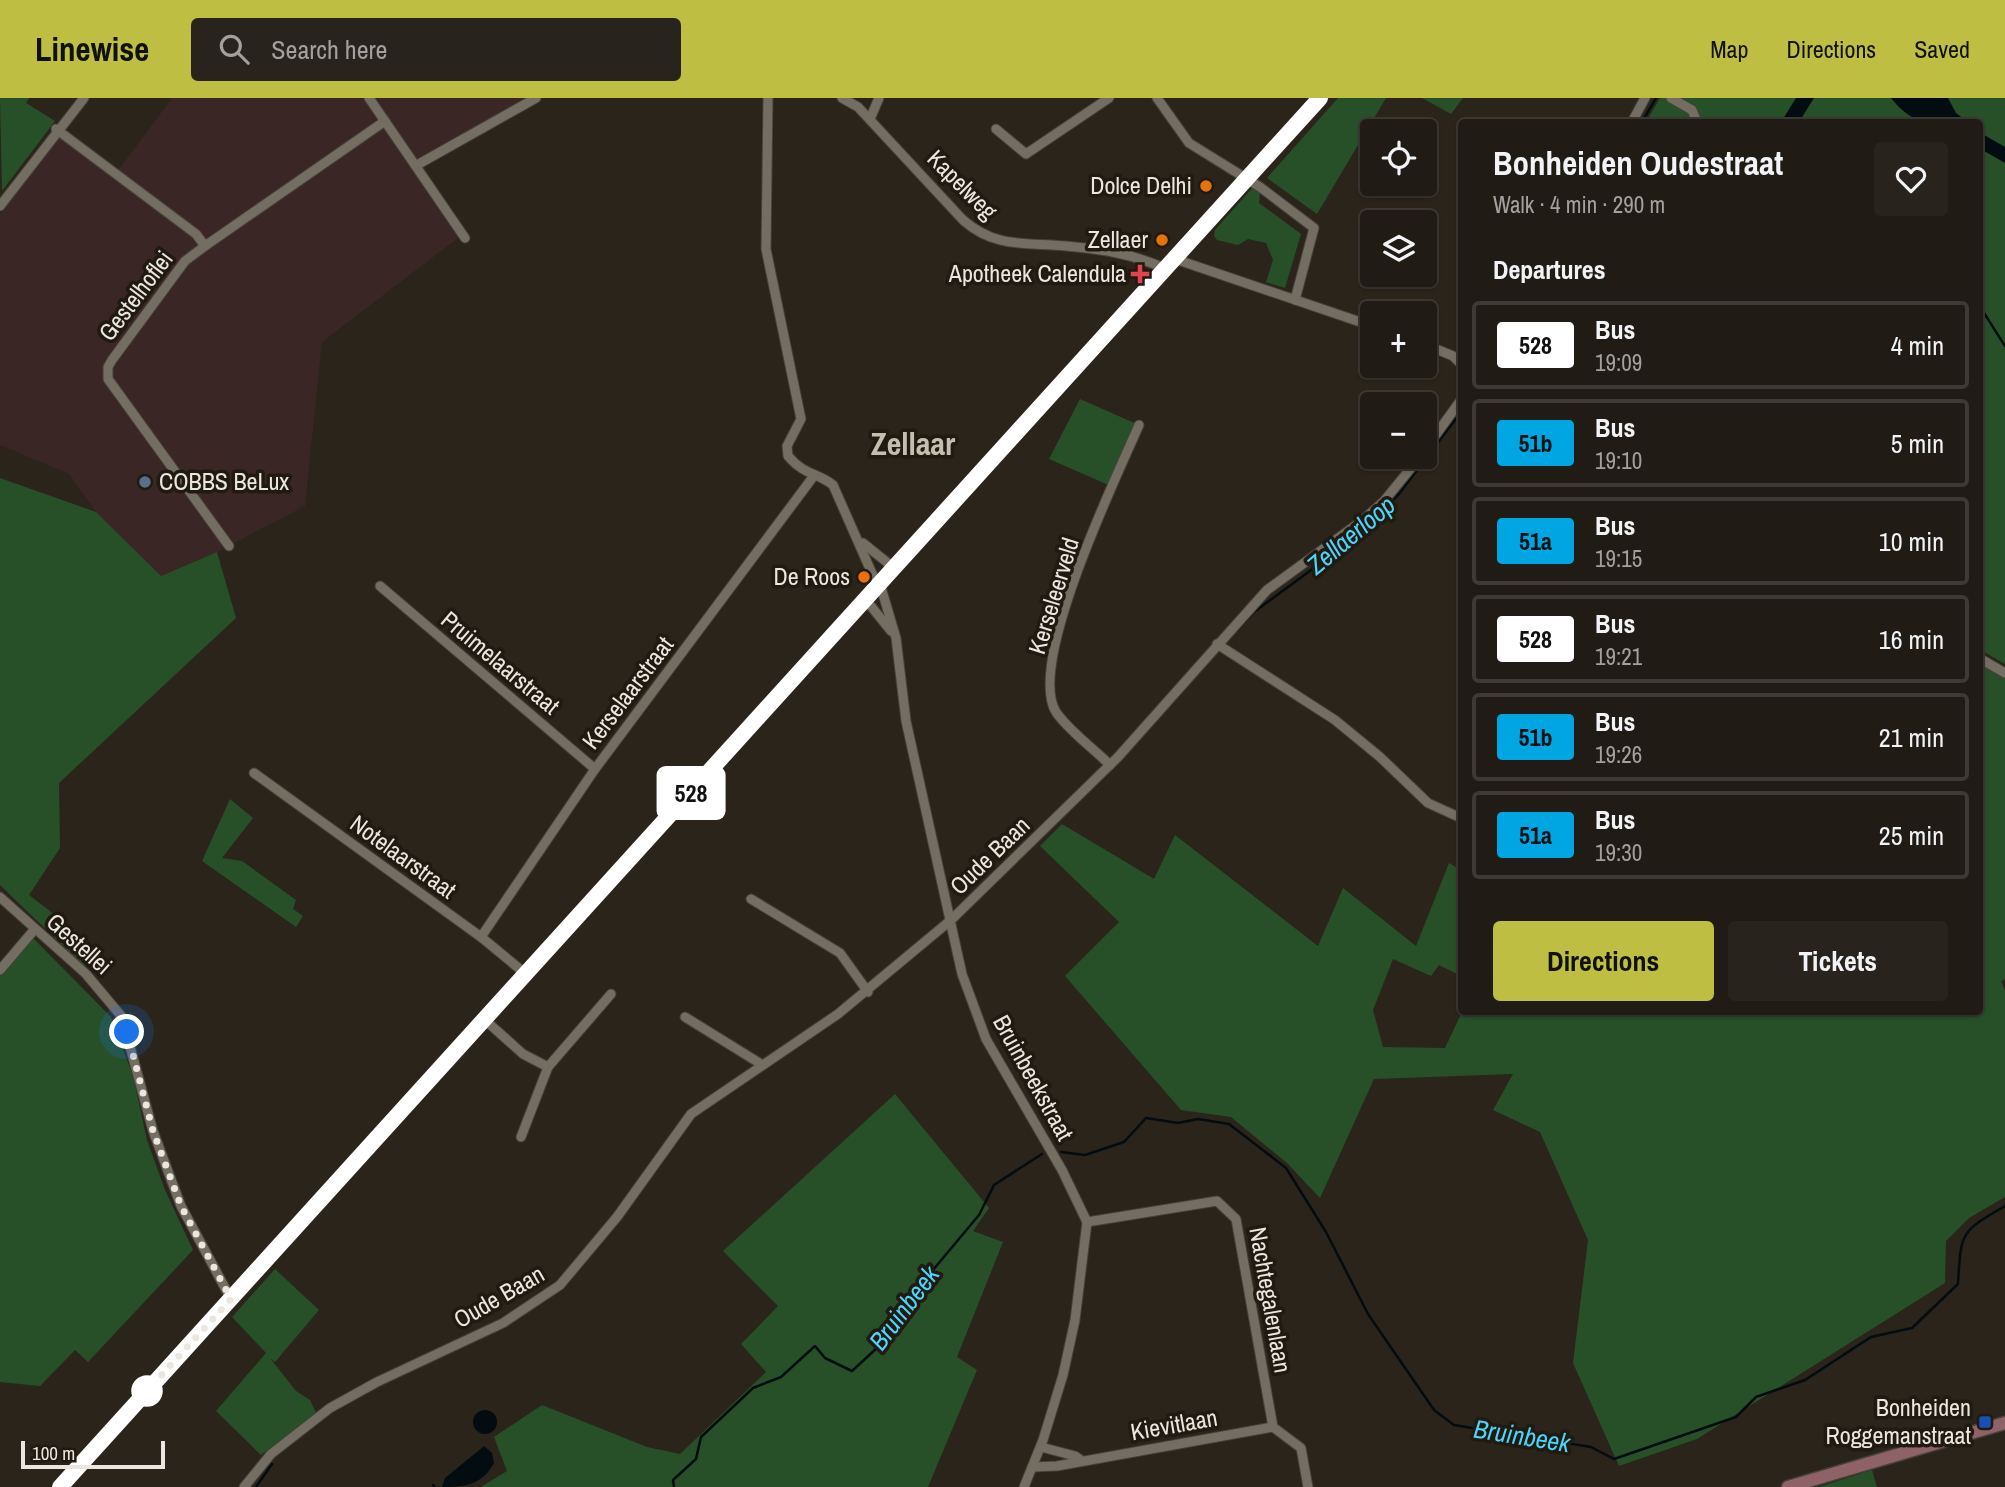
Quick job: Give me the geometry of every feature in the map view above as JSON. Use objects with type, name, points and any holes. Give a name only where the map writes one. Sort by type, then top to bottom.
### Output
[{"type":"main road","points":[[61,1487],[1320,98]]},
{"type":"main road","points":[[1788,1487],[2005,1423]]},
{"type":"street","points":[[0,205],[56,129],[83,98]]},
{"type":"street","points":[[369,98],[465,238]]},
{"type":"street","points":[[417,166],[536,98]]},
{"type":"street","name":"Bruinbeekstraat","points":[[768,98],[766,249],[802,419],[787,446],[788,456],[813,477],[824,478],[833,485],[879,586],[896,638],[906,721],[962,974],[986,1039],[1062,1170],[1087,1222]]},
{"type":"street","name":"Kapelweg","points":[[842,98],[858,107],[870,119],[963,220],[991,239],[1111,251],[1171,264],[1360,322]]},
{"type":"street","points":[[870,119],[879,98]]},
{"type":"street","points":[[996,129],[1026,154],[1109,98]]},
{"type":"street","points":[[1157,98],[1189,142],[1260,187],[1314,228],[1295,300]]},
{"type":"street","points":[[1634,119],[1645,98]]},
{"type":"street","points":[[1671,98],[1692,110],[1696,119]]},
{"type":"street","points":[[56,129],[196,234],[205,246],[385,121]]},
{"type":"street","name":"Gestelhoflei","points":[[205,246],[185,261],[112,360],[107,372],[108,379],[229,546]]},
{"type":"street","points":[[1437,349],[1458,361]]},
{"type":"street","points":[[1437,433],[1458,404]]},
{"type":"street","name":"Kerseleerveld","points":[[1110,765],[1056,712],[1051,695],[1052,658],[1081,565],[1139,425]]},
{"type":"street","name":"Oude Baan","points":[[244,1487],[271,1454],[330,1408],[377,1382],[503,1322],[560,1285],[609,1227],[691,1114],[868,992],[951,920],[1110,765],[1267,590],[1377,508],[1410,469]]},
{"type":"street","name":"Kerselaarstraat","points":[[481,937],[595,769],[813,477]]},
{"type":"street","points":[[860,540],[894,568]]},
{"type":"street","name":"Pruimelaarstraat","points":[[380,586],[595,769]]},
{"type":"street","name":"Bruinbeekstraat","points":[[866,600],[885,620],[896,638]]},
{"type":"street","points":[[1217,645],[1335,720],[1380,757],[1428,803],[1458,817]]},
{"type":"street","points":[[1983,663],[2005,673]]},
{"type":"street","name":"Notelaarstraat","points":[[254,772],[481,937],[527,975]]},
{"type":"street","name":"Gestellei","points":[[0,897],[92,981],[122,1017],[153,1131],[181,1206],[231,1299]]},
{"type":"street","points":[[751,899],[840,953],[868,992]]},
{"type":"street","points":[[0,970],[34,930]]},
{"type":"street","points":[[521,1137],[548,1067],[611,994]]},
{"type":"street","points":[[685,1017],[761,1064]]},
{"type":"street","points":[[485,1020],[523,1054],[548,1067]]},
{"type":"street","name":"Nachtegalenlaan","points":[[1087,1222],[1217,1201],[1236,1219],[1273,1427]]},
{"type":"street","points":[[1024,1487],[1041,1447],[1063,1375],[1075,1320],[1087,1222]]},
{"type":"street","points":[[1273,1427],[1301,1448],[1308,1487]]},
{"type":"street","name":"Kievitlaan","points":[[1033,1467],[1057,1466],[1273,1427]]},
{"type":"street","name":"Kievitlaan","points":[[1041,1447],[1075,1456],[1082,1461]]},
{"type":"shaded area","points":[[172,98],[529,98],[424,155],[425,171],[466,232],[322,342],[305,506],[217,552],[161,576],[96,512],[69,474],[0,445],[0,214],[57,136],[113,177]]},
{"type":"shaded area","points":[[1796,98],[1814,98],[1801,119],[1783,119]]},
{"type":"shaded area","points":[[1891,98],[1948,98],[1956,113],[1964,119],[1916,119]]},
{"type":"shaded area","points":[[1983,134],[2005,147],[2005,163],[1983,150]]},
{"type":"shaded area","points":[[485,1410],[493,1414],[497,1422],[493,1430],[485,1434],[477,1430],[473,1422],[477,1414]]},
{"type":"shaded area","points":[[484,1446],[492,1453],[494,1463],[484,1476],[465,1485],[442,1487],[445,1478]]},
{"type":"green space","points":[[0,98],[29,98],[26,103],[55,121],[2,191]]},
{"type":"green space","points":[[1338,98],[1386,98],[1374,119],[1360,119],[1360,142],[1317,214],[1267,178]]},
{"type":"green space","points":[[1422,98],[1463,98],[1451,114]]},
{"type":"green space","points":[[1660,98],[2005,98],[2005,664],[1983,651],[1983,119],[1648,119]]},
{"type":"green space","points":[[1253,187],[1260,192],[1259,203],[1301,234],[1285,288],[1266,282],[1273,260],[1266,243],[1248,239],[1238,245],[1217,240],[1214,236],[1215,230]]},
{"type":"green space","points":[[1080,399],[1139,425],[1113,487],[1049,459]]},
{"type":"green space","points":[[0,478],[96,512],[161,576],[217,552],[236,618],[59,783],[60,848],[29,895],[88,940],[82,948],[93,958],[85,967],[0,885]]},
{"type":"green space","points":[[1983,665],[2005,676],[2005,979],[2001,981],[2005,991],[2005,1197],[1969,1218],[1946,1241],[1945,1283],[1697,1439],[1619,1466],[1573,1363],[1588,1240],[1540,1132],[1493,1110],[1513,1074],[1374,1079],[1320,1198],[1287,1163],[1231,1117],[1181,1110],[1065,976],[1119,922],[1040,846],[1062,824],[1154,879],[1175,835],[1318,946],[1343,888],[1416,946],[1449,863],[1458,868],[1458,974],[1439,965],[1431,976],[1393,959],[1373,1010],[1383,1047],[1445,1048],[1461,1015],[1983,1015]]},
{"type":"green space","points":[[230,799],[253,818],[222,858],[242,861],[296,900],[293,909],[303,916],[296,927],[202,861]]},
{"type":"green space","points":[[33,938],[111,1017],[133,1076],[147,1140],[165,1190],[193,1250],[88,1362],[75,1350],[40,1386],[0,1382],[0,974]]},
{"type":"green space","points":[[895,1094],[989,1208],[973,1231],[1003,1242],[957,1357],[977,1370],[928,1487],[481,1487],[507,1471],[494,1437],[542,1405],[647,1447],[680,1454],[766,1372],[741,1344],[778,1306],[723,1251]]},
{"type":"green space","points":[[275,1269],[319,1310],[275,1362],[270,1358],[296,1391],[310,1400],[316,1413],[261,1455],[216,1411],[266,1353],[232,1317]]},
{"type":"green space","points":[[1872,1470],[1877,1487],[1819,1487]]},
{"type":"waterway","name":"Zellaerloop","points":[[1644,119],[1656,98]]},
{"type":"waterway","points":[[1983,311],[2005,346]]},
{"type":"waterway","name":"Zellaerloop","points":[[1225,643],[1254,612],[1352,540],[1399,494],[1458,416]]},
{"type":"waterway","name":"Bruinbeek","points":[[1061,1152],[1085,1155],[1124,1142],[1146,1118],[1178,1123],[1198,1119],[1229,1124],[1286,1168],[1326,1232],[1368,1314],[1434,1410],[1454,1425],[1591,1447],[1614,1459],[1736,1417],[1756,1397],[1805,1380],[1871,1337],[1912,1328],[1958,1284],[1962,1243],[1971,1228],[2005,1206]]},
{"type":"waterway","name":"Bruinbeek","points":[[674,1487],[673,1480],[696,1459],[701,1437],[753,1388],[781,1377],[815,1346],[825,1358],[852,1371],[891,1335],[902,1307],[979,1215],[994,1185],[1042,1154]]},
{"type":"waterway","name":"Bruinbeek","points":[[256,1487],[272,1464]]},
{"type":"bus line","name":"528","points":[[60,1487],[1320,98]]},
{"type":"place","name":"Dolce Delhi","points":[[1206,186]]},
{"type":"place","name":"Zellaer","points":[[1162,240]]},
{"type":"place","name":"Apotheek Calendula","points":[[1140,274]]},
{"type":"place","name":"COBBS BeLux","points":[[145,482]]},
{"type":"place","name":"De Roos","points":[[864,577]]},
{"type":"place","name":"Bonheiden Roggemanstraat","points":[[1985,1422]]},
{"type":"district","name":"Zellaar","points":[[913,444]]},
{"type":"route","points":[[127,1032],[141,1077],[153,1131],[181,1206],[231,1299],[147,1391]]}]
